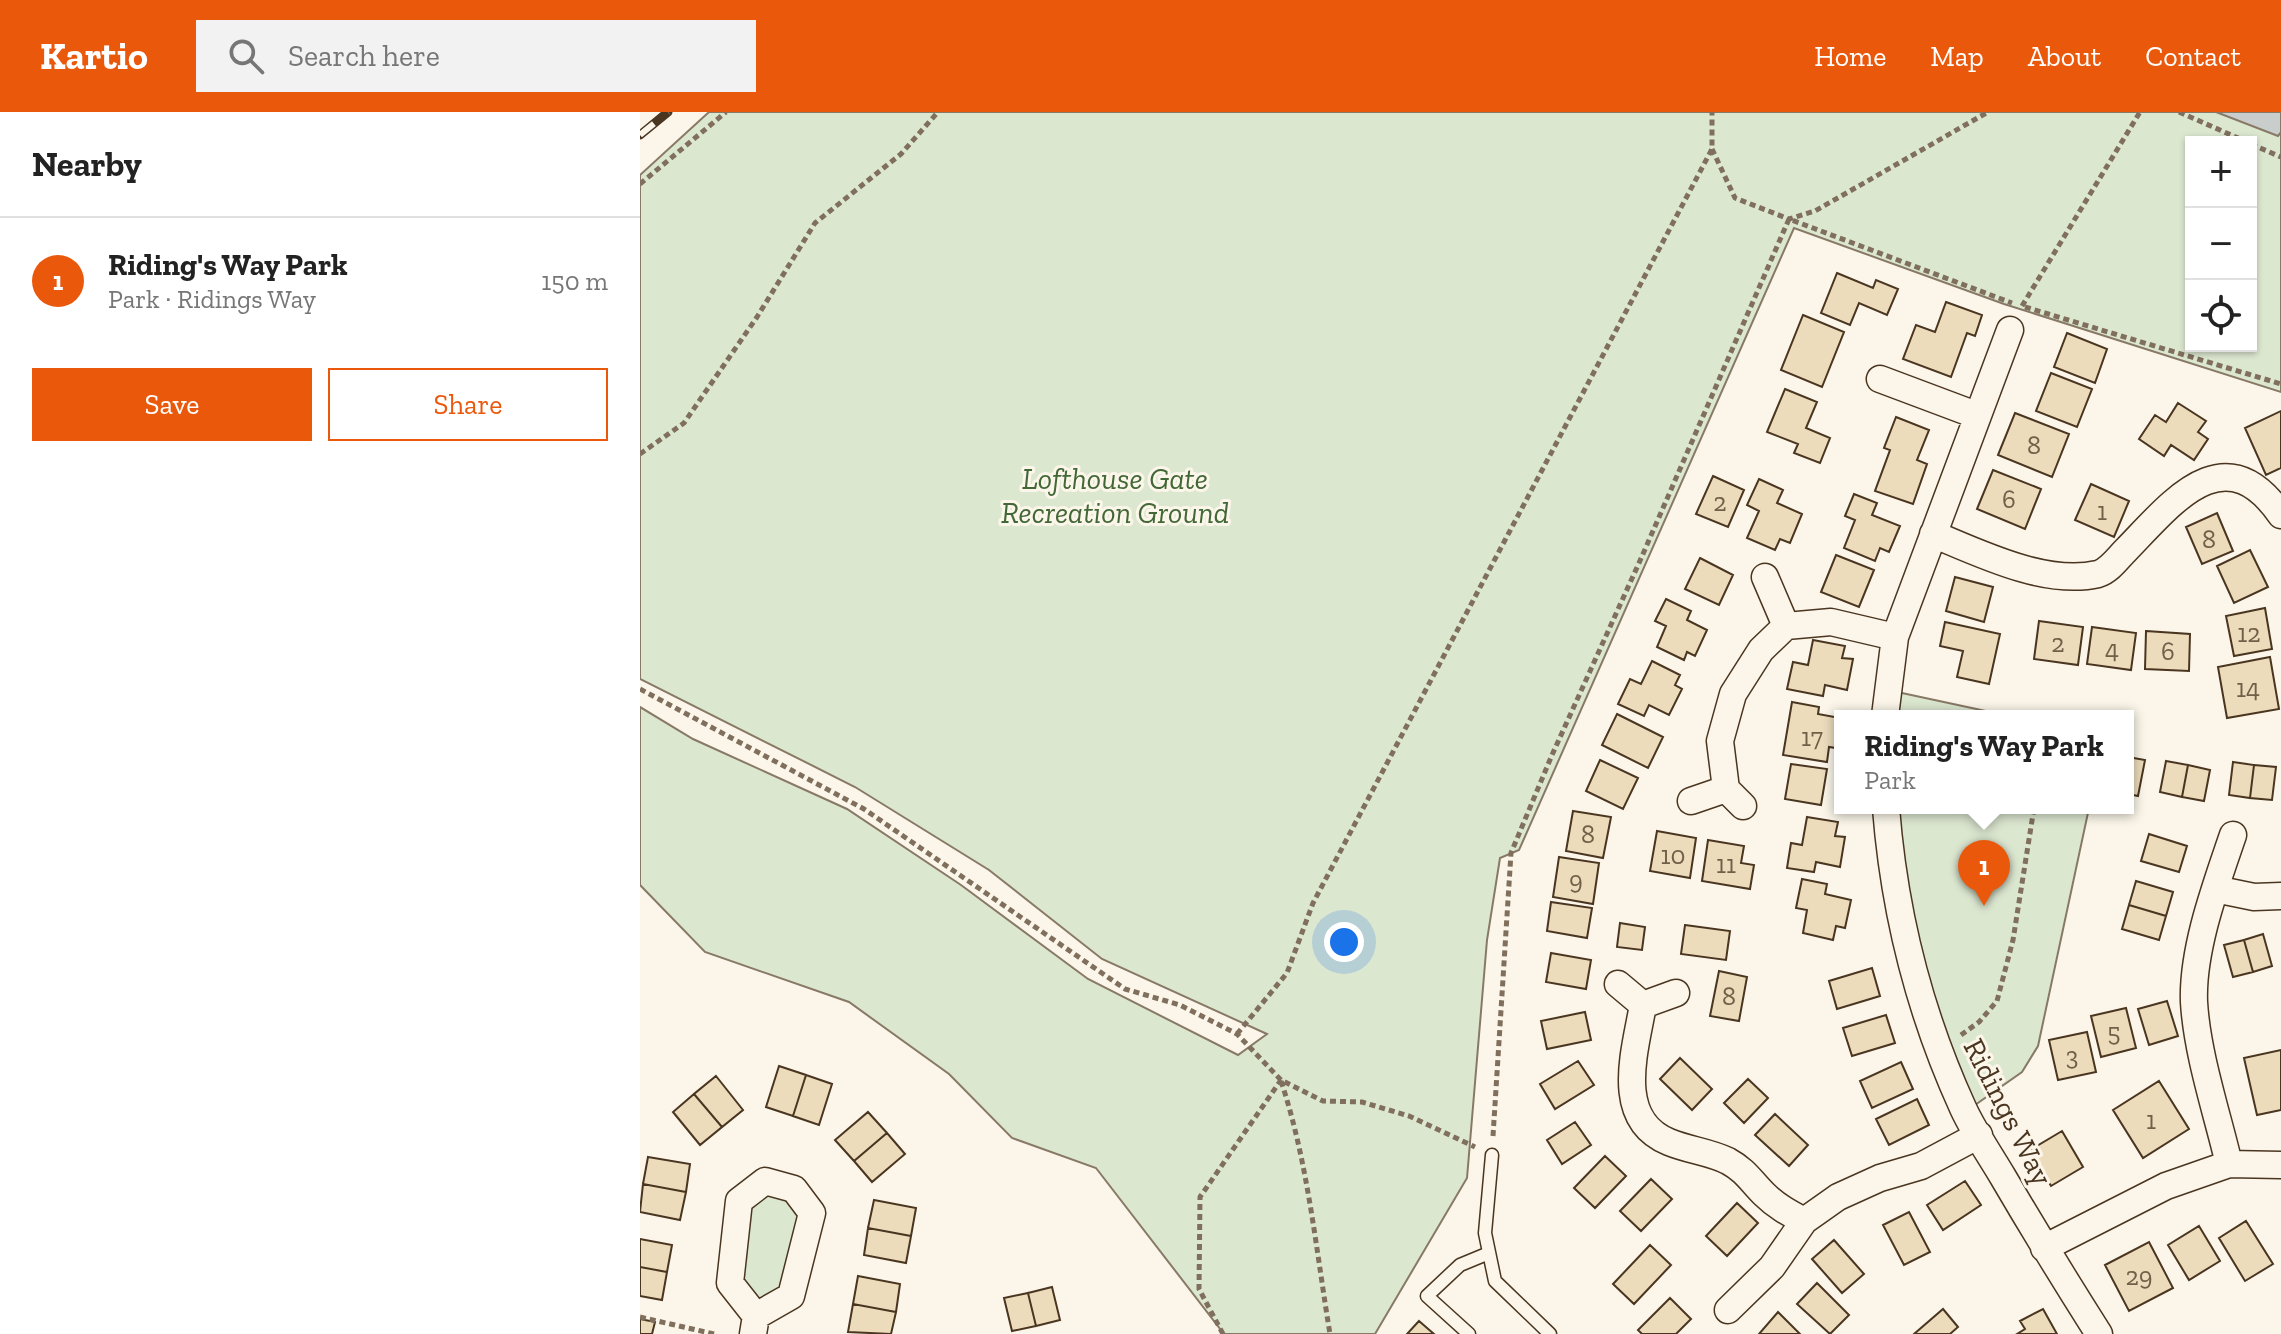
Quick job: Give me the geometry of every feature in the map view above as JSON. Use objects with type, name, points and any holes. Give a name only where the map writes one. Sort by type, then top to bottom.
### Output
[{"type":"street","points":[[1886,710],[1895,637],[1976,415],[2016,318]]},
{"type":"street","points":[[1880,379],[1976,415]]},
{"type":"street","points":[[1933,534],[2000,560],[2051,575],[2078,577],[2103,573],[2184,491],[2205,480],[2230,477],[2252,486],[2281,515]]},
{"type":"street","points":[[1765,577],[1786,626]]},
{"type":"street","points":[[1691,801],[1734,798],[1720,741],[1733,694],[1761,650],[1786,626],[1831,622],[1895,637]]},
{"type":"street","name":"Ridings Way","points":[[1887,814],[1891,865],[1907,946],[1939,1051],[1965,1112],[2044,1248],[2099,1334]]},
{"type":"street","points":[[2229,1164],[2194,1001],[2199,958],[2215,889],[2233,835]]},
{"type":"street","points":[[2215,889],[2254,897],[2281,896]]},
{"type":"street","points":[[1618,984],[1643,1005]]},
{"type":"street","points":[[1643,1005],[1676,993]]},
{"type":"street","points":[[1643,1005],[1630,1080],[1637,1109],[1648,1129],[1668,1142],[1726,1160],[1749,1175],[1762,1193],[1782,1210],[1804,1221]]},
{"type":"street","points":[[1728,1310],[1772,1267],[1804,1221],[1838,1197],[1880,1178],[1921,1166],[1979,1135]]},
{"type":"street","points":[[2044,1248],[2166,1186],[2229,1164],[2281,1165]]},
{"type":"street","points":[[765,1181],[794,1189],[812,1213],[791,1296],[754,1325],[730,1283],[739,1201],[765,1181]]},
{"type":"lane","points":[[1492,1155],[1485,1233],[1495,1281],[1550,1334]]},
{"type":"lane","points":[[1469,1334],[1427,1296],[1460,1265],[1489,1253]]},
{"type":"path","points":[[640,184],[726,112]]},
{"type":"path","points":[[640,454],[684,423],[757,317],[815,223],[901,154],[938,112]]},
{"type":"path","points":[[1712,112],[1712,149],[1735,198],[2016,318],[2281,384]]},
{"type":"path","points":[[2016,318],[2140,112]]},
{"type":"path","points":[[2179,112],[2233,136]]},
{"type":"path","points":[[640,689],[864,809],[1125,989],[1180,1005],[1237,1034],[1281,1080],[1323,1101],[1362,1102],[1409,1116],[1492,1155],[1511,853],[1789,219],[1815,211],[1985,113]]},
{"type":"path","points":[[2257,146],[2281,157]]},
{"type":"path","points":[[1237,1034],[1287,973],[1313,903],[1712,149]]},
{"type":"path","points":[[1939,1051],[1979,1022],[1997,1001],[2013,940],[2033,814]]},
{"type":"path","points":[[1223,1334],[1199,1289],[1200,1197],[1281,1080]]},
{"type":"path","points":[[1281,1080],[1291,1109],[1303,1166],[1330,1334]]},
{"type":"path","points":[[640,1317],[714,1334]]},
{"type":"green space","name":"Lofthouse Gate Recreation Ground","points":[[709,112],[2281,112],[2281,392],[2004,304],[1794,228],[1519,850],[1500,858],[1487,940],[1467,1178],[1375,1334],[1224,1334],[1096,1168],[1012,1138],[949,1074],[849,1002],[705,952],[640,885],[640,707],[693,739],[847,809],[961,885],[1088,979],[1238,1055],[1267,1034],[1102,959],[989,870],[855,787],[640,679],[640,175]]},
{"type":"green space","points":[[1888,690],[1981,710],[1886,710]]},
{"type":"green space","points":[[1887,814],[2088,814],[2038,1046],[2022,1072],[1965,1112],[1939,1051]]},
{"type":"green space","points":[[765,1181],[812,1213],[791,1296],[756,1316],[730,1283],[739,1201]]},
{"type":"shaded area","points":[[2216,112],[2281,112],[2281,132],[2278,136]]},
{"type":"building","points":[[1837,273],[1873,288],[1876,280],[1898,289],[1887,315],[1859,303],[1850,325],[1821,313]]},
{"type":"building","points":[[1946,302],[1982,315],[1975,336],[1967,333],[1951,377],[1903,359],[1916,325],[1935,332]]},
{"type":"building","points":[[1803,315],[1844,332],[1822,387],[1781,370]]},
{"type":"building","points":[[2067,333],[2107,349],[2095,383],[2054,367]]},
{"type":"building","points":[[2051,373],[2092,389],[2077,427],[2036,411]]},
{"type":"building","points":[[1785,389],[1817,402],[1806,428],[1830,438],[1820,463],[1794,453],[1798,444],[1767,432]]},
{"type":"building","points":[[2178,403],[2206,421],[2198,432],[2208,439],[2194,460],[2171,445],[2164,456],[2139,439],[2155,415],[2166,422]]},
{"type":"building","points":[[2281,411],[2281,468],[2266,475],[2245,428]]},
{"type":"building","points":[[2015,413],[2069,434],[2052,477],[1998,455]]},
{"type":"building","points":[[1896,417],[1929,430],[1917,460],[1927,464],[1913,504],[1875,491],[1890,450],[1884,448]]},
{"type":"building","points":[[1993,470],[2041,489],[2025,529],[1977,509]]},
{"type":"building","points":[[1713,476],[1744,490],[1728,527],[1696,514]]},
{"type":"building","points":[[1759,479],[1783,490],[1777,503],[1802,514],[1790,543],[1780,539],[1775,550],[1747,538],[1759,511],[1747,505]]},
{"type":"building","points":[[2091,484],[2129,501],[2114,537],[2075,520]]},
{"type":"building","points":[[1854,494],[1877,503],[1872,515],[1900,526],[1889,552],[1880,548],[1875,561],[1844,548],[1855,520],[1845,516]]},
{"type":"building","points":[[2217,513],[2233,551],[2202,564],[2186,527]]},
{"type":"building","points":[[2250,550],[2268,587],[2234,603],[2217,566]]},
{"type":"building","points":[[1836,555],[1874,570],[1859,607],[1821,592]]},
{"type":"building","points":[[1700,558],[1733,575],[1719,605],[1685,589]]},
{"type":"building","points":[[1955,577],[1993,587],[1984,622],[1946,611]]},
{"type":"building","points":[[1666,599],[1691,611],[1687,620],[1707,630],[1695,656],[1687,652],[1684,660],[1657,647],[1666,626],[1655,621]]},
{"type":"building","points":[[2265,608],[2272,649],[2234,656],[2226,616]]},
{"type":"building","points":[[2039,621],[2083,627],[2078,665],[2034,659]]},
{"type":"building","points":[[1945,622],[2000,634],[1989,684],[1957,677],[1963,651],[1940,646]]},
{"type":"building","points":[[2092,627],[2136,633],[2131,670],[2087,664]]},
{"type":"building","points":[[2146,631],[2190,634],[2189,671],[2145,669]]},
{"type":"building","points":[[1813,640],[1845,646],[1842,658],[1853,659],[1847,690],[1825,685],[1823,696],[1787,689],[1793,662],[1808,665]]},
{"type":"building","points":[[2270,657],[2279,709],[2227,718],[2218,667]]},
{"type":"building","points":[[1652,661],[1680,675],[1675,685],[1682,689],[1669,715],[1649,705],[1644,716],[1618,704],[1630,679],[1641,684]]},
{"type":"building","points":[[1792,702],[1819,707],[1818,714],[1834,717],[1834,748],[1829,747],[1827,762],[1783,755]]},
{"type":"building","points":[[1617,714],[1663,737],[1648,768],[1602,745]]},
{"type":"building","points":[[2134,758],[2145,760],[2138,796],[2134,795]]},
{"type":"building","points":[[1600,760],[1638,778],[1623,809],[1586,791]]},
{"type":"building","points":[[2166,761],[2188,765],[2182,797],[2160,792]]},
{"type":"building","points":[[2233,762],[2254,765],[2250,798],[2229,795]]},
{"type":"building","points":[[1791,764],[1827,769],[1821,805],[1785,799]]},
{"type":"building","points":[[2188,765],[2210,770],[2204,801],[2182,797]]},
{"type":"building","points":[[2254,765],[2276,767],[2272,800],[2250,798]]},
{"type":"building","points":[[1573,811],[1611,817],[1603,858],[1566,851]]},
{"type":"building","points":[[1807,817],[1838,822],[1835,836],[1845,837],[1840,867],[1816,862],[1814,872],[1787,868],[1791,843],[1802,845]]},
{"type":"building","points":[[1657,831],[1696,838],[1690,878],[1650,871]]},
{"type":"building","points":[[2149,834],[2187,846],[2179,872],[2141,861]]},
{"type":"building","points":[[1708,840],[1744,846],[1741,863],[1754,865],[1750,889],[1702,881]]},
{"type":"building","points":[[1559,857],[1599,863],[1593,904],[1553,897]]},
{"type":"building","points":[[1802,879],[1827,884],[1825,894],[1851,900],[1845,928],[1836,926],[1833,940],[1803,933],[1807,910],[1796,908]]},
{"type":"building","points":[[2136,881],[2173,892],[2166,916],[2129,905]]},
{"type":"building","points":[[1551,902],[1592,908],[1587,938],[1547,931]]},
{"type":"building","points":[[2129,905],[2166,916],[2159,940],[2122,929]]},
{"type":"building","points":[[1620,923],[1645,927],[1642,950],[1617,947]]},
{"type":"building","points":[[1685,925],[1730,931],[1726,960],[1681,954]]},
{"type":"building","points":[[2263,934],[2272,966],[2253,972],[2244,940]]},
{"type":"building","points":[[2244,940],[2253,972],[2233,977],[2224,945]]},
{"type":"building","points":[[1551,953],[1591,960],[1586,989],[1546,982]]},
{"type":"building","points":[[1872,968],[1880,996],[1837,1009],[1829,981]]},
{"type":"building","points":[[1719,971],[1747,977],[1739,1021],[1710,1016]]},
{"type":"building","points":[[2167,1001],[2178,1036],[2149,1045],[2138,1009]]},
{"type":"building","points":[[2126,1008],[2136,1048],[2101,1057],[2091,1016]]},
{"type":"building","points":[[1585,1012],[1591,1040],[1547,1049],[1541,1021]]},
{"type":"building","points":[[1886,1015],[1895,1043],[1852,1056],[1843,1028]]},
{"type":"building","points":[[2087,1032],[2096,1072],[2058,1080],[2049,1040]]},
{"type":"building","points":[[2281,1050],[2281,1110],[2257,1115],[2244,1058]]},
{"type":"building","points":[[1680,1058],[1712,1089],[1692,1110],[1660,1079]]},
{"type":"building","points":[[1578,1061],[1594,1085],[1555,1109],[1540,1084]]},
{"type":"building","points":[[1901,1062],[1913,1089],[1872,1108],[1860,1081]]},
{"type":"building","points":[[779,1066],[806,1075],[793,1116],[766,1107]]},
{"type":"building","points":[[806,1075],[832,1084],[819,1125],[793,1116]]},
{"type":"building","points":[[716,1076],[743,1110],[722,1127],[694,1094]]},
{"type":"building","points":[[1748,1079],[1768,1098],[1744,1123],[1724,1103]]},
{"type":"building","points":[[2159,1081],[2189,1129],[2143,1158],[2113,1110]]},
{"type":"building","points":[[694,1094],[722,1127],[700,1145],[673,1112]]},
{"type":"building","points":[[1917,1099],[1929,1125],[1889,1145],[1876,1119]]},
{"type":"building","points":[[868,1112],[887,1133],[854,1161],[835,1140]]},
{"type":"building","points":[[1775,1114],[1808,1145],[1789,1166],[1755,1135]]},
{"type":"building","points":[[1575,1122],[1591,1145],[1562,1164],[1547,1140]]},
{"type":"building","points":[[2062,1131],[2083,1167],[2051,1186],[2030,1150]]},
{"type":"building","points":[[887,1133],[905,1154],[872,1182],[854,1161]]},
{"type":"building","points":[[1605,1156],[1626,1176],[1595,1208],[1574,1188]]},
{"type":"building","points":[[648,1157],[690,1164],[686,1192],[643,1184]]},
{"type":"building","points":[[1651,1179],[1672,1199],[1641,1231],[1620,1211]]},
{"type":"building","points":[[1965,1181],[1981,1205],[1943,1230],[1927,1205]]},
{"type":"building","points":[[643,1184],[686,1192],[680,1220],[640,1212]]},
{"type":"building","points":[[874,1200],[916,1208],[911,1236],[868,1228]]},
{"type":"building","points":[[1737,1203],[1758,1223],[1727,1256],[1706,1236]]},
{"type":"building","points":[[1909,1212],[1930,1252],[1904,1265],[1883,1225]]},
{"type":"building","points":[[2246,1221],[2273,1264],[2245,1281],[2219,1238]]},
{"type":"building","points":[[2199,1226],[2220,1261],[2189,1280],[2168,1245]]},
{"type":"building","points":[[868,1228],[911,1236],[906,1263],[864,1255]]},
{"type":"building","points":[[640,1239],[672,1245],[667,1272],[640,1267]]},
{"type":"building","points":[[1834,1240],[1864,1274],[1842,1293],[1812,1259]]},
{"type":"building","points":[[2149,1242],[2173,1288],[2129,1311],[2105,1265]]},
{"type":"building","points":[[1650,1245],[1671,1265],[1634,1304],[1613,1284]]},
{"type":"building","points":[[640,1267],[667,1272],[662,1300],[640,1296]]},
{"type":"building","points":[[858,1276],[900,1284],[896,1312],[853,1304]]},
{"type":"building","points":[[1817,1283],[1849,1315],[1830,1334],[1797,1304]]},
{"type":"building","points":[[1052,1287],[1060,1320],[1036,1326],[1028,1293]]},
{"type":"building","points":[[1028,1293],[1036,1326],[1012,1331],[1004,1298]]},
{"type":"building","points":[[1670,1298],[1691,1319],[1676,1334],[1642,1334],[1638,1330]]},
{"type":"building","points":[[853,1304],[896,1312],[891,1334],[848,1332]]},
{"type":"building","points":[[1943,1309],[1958,1327],[1950,1334],[1914,1334]]},
{"type":"building","points":[[2043,1309],[2057,1334],[2017,1334],[2025,1329],[2020,1321]]},
{"type":"building","points":[[1778,1312],[1800,1334],[1759,1334]]},
{"type":"building","points":[[640,1319],[655,1322],[652,1334],[640,1334]]},
{"type":"building","points":[[1419,1321],[1434,1334],[1407,1334]]},
{"type":"railway","points":[[640,135],[668,112]]},
{"type":"place","name":"Riding's Way Park","points":[[1984,906]]}]
